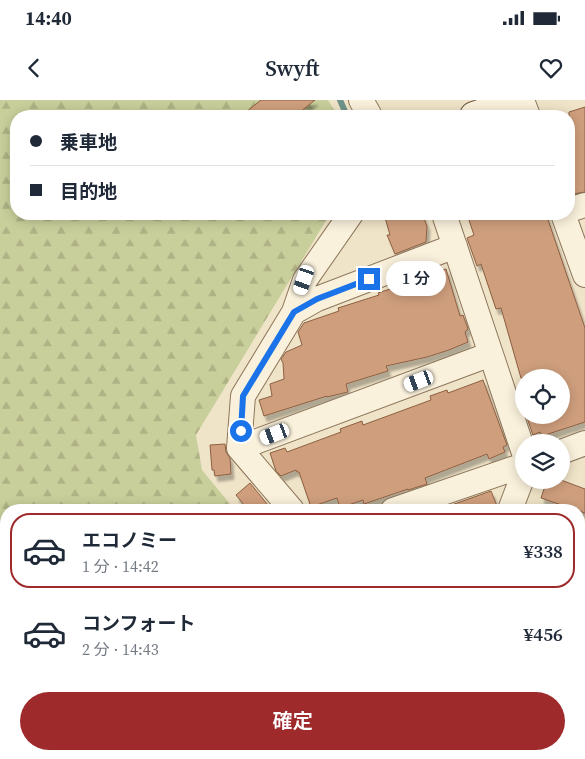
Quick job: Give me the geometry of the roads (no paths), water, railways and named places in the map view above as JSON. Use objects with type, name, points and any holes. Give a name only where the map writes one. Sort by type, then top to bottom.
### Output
[{"type":"street","points":[[492,110],[521,100]]},
{"type":"street","points":[[287,504],[240,448],[243,396],[294,312],[304,280],[347,220]]},
{"type":"street","points":[[446,220],[518,434]]},
{"type":"street","points":[[565,220],[585,274]]},
{"type":"street","points":[[294,312],[317,299],[455,246]]},
{"type":"street","points":[[240,448],[491,354]]},
{"type":"street","points":[[570,449],[585,443]]},
{"type":"street","points":[[411,504],[515,468]]},
{"type":"street","points":[[512,504],[518,489]]},
{"type":"waterway","points":[[340,100],[344,110]]}]
